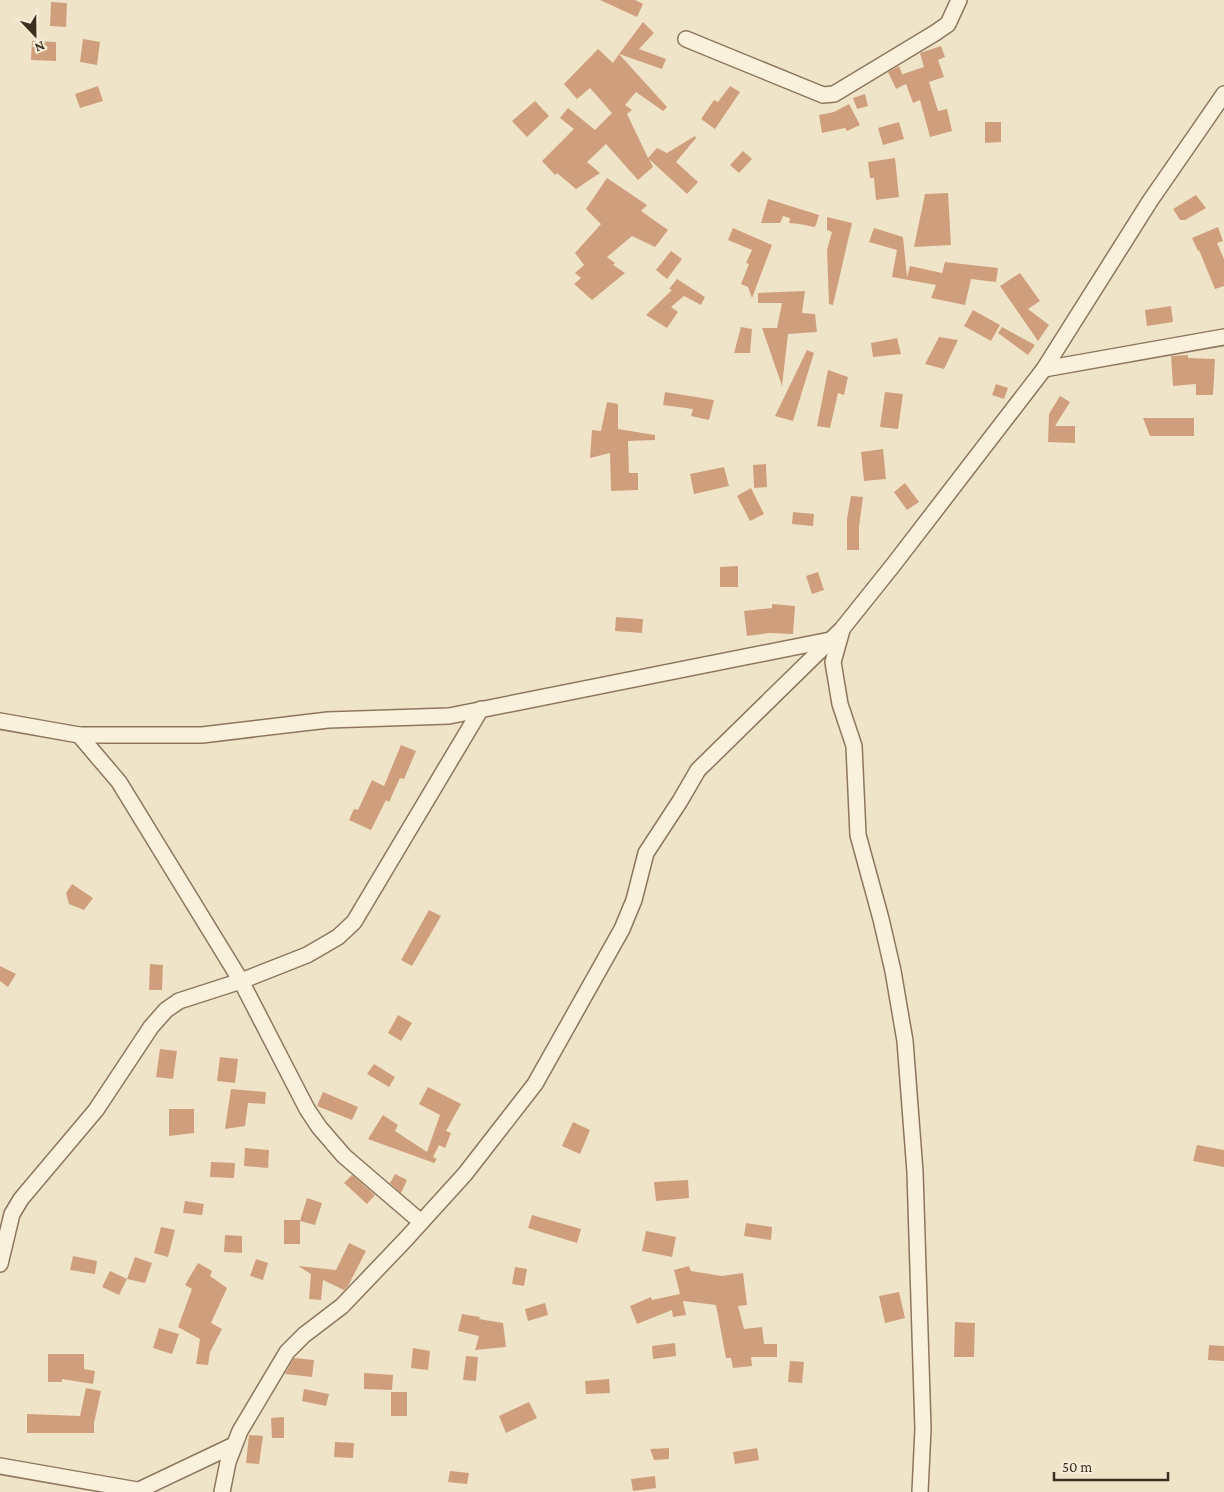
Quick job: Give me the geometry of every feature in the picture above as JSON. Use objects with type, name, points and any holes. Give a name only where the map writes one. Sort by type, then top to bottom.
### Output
[{"type":"street","points":[[686,39],[823,95],[834,94],[948,24],[959,0]]},
{"type":"street","points":[[222,1492],[228,1462],[240,1431],[287,1352],[304,1335],[342,1306],[421,1222],[465,1174],[534,1084],[622,929],[634,900],[646,853],[680,802],[698,770],[842,628],[894,564],[1044,369],[1150,201],[1224,94]]},
{"type":"street","points":[[1044,369],[1224,337]]},
{"type":"street","points":[[842,628],[834,662],[840,704],[854,746],[858,835],[893,971],[905,1041],[915,1172],[922,1429],[920,1492]]},
{"type":"street","points":[[0,721],[79,735],[202,735],[328,720],[450,716],[830,640]]},
{"type":"street","points":[[0,1264],[12,1214],[21,1200],[96,1110],[151,1027],[166,1010],[179,1001],[241,981],[307,955],[338,938],[354,922],[481,709]]},
{"type":"street","points":[[79,735],[119,782],[241,981],[307,1110],[344,1156],[421,1222]]},
{"type":"street","points":[[0,1466],[136,1491],[234,1445]]},
{"type":"building","points":[[600,0],[635,0],[643,4],[637,17]]},
{"type":"building","points":[[51,2],[67,3],[66,27],[50,26]]},
{"type":"building","points":[[643,22],[654,33],[639,49],[666,59],[662,69],[619,54]]},
{"type":"building","points":[[83,39],[100,42],[97,65],[80,62]]},
{"type":"building","points":[[32,41],[56,42],[56,61],[31,60]]},
{"type":"building","points":[[941,46],[945,57],[938,60],[944,77],[929,82],[938,111],[947,109],[952,131],[930,137],[920,100],[913,103],[906,84],[896,89],[888,72],[899,66],[903,76],[903,74],[924,67],[920,53]]},
{"type":"building","points":[[598,49],[613,63],[619,54],[667,107],[663,111],[636,92],[625,105],[632,110],[627,114],[648,158],[657,148],[667,153],[695,136],[696,138],[676,162],[698,182],[687,194],[649,159],[653,167],[638,180],[606,144],[587,162],[600,173],[576,189],[557,173],[555,175],[542,161],[574,129],[560,118],[568,108],[595,130],[612,113],[590,88],[577,99],[564,84]]},
{"type":"building","points":[[98,86],[103,101],[80,108],[75,94]]},
{"type":"building","points":[[730,86],[740,92],[715,129],[701,119],[714,100],[718,102]]},
{"type":"building","points":[[865,94],[868,106],[857,109],[853,98]]},
{"type":"building","points":[[535,101],[549,116],[527,137],[512,121]]},
{"type":"building","points":[[849,104],[860,125],[847,131],[845,128],[822,133],[819,115],[834,112]]},
{"type":"building","points":[[899,122],[904,139],[883,145],[878,128]]},
{"type":"building","points":[[985,122],[1001,122],[1001,142],[985,143]]},
{"type":"building","points":[[743,151],[752,159],[739,173],[730,165]]},
{"type":"building","points":[[895,158],[899,197],[876,200],[874,178],[870,178],[868,162]]},
{"type":"building","points":[[607,178],[647,205],[641,211],[668,230],[655,247],[632,236],[607,257],[615,263],[613,265],[625,273],[592,300],[574,284],[581,278],[575,273],[584,265],[575,253],[601,224],[586,209]]},
{"type":"building","points":[[948,193],[951,245],[914,247],[925,194]]},
{"type":"building","points":[[1196,195],[1206,208],[1185,220],[1180,220],[1173,209]]},
{"type":"building","points":[[768,199],[819,215],[816,225],[814,227],[789,223],[790,218],[783,216],[780,223],[761,223]]},
{"type":"building","points":[[827,217],[852,223],[833,305],[829,304],[827,250],[832,232],[827,230]]},
{"type":"building","points":[[1218,227],[1223,241],[1217,243],[1224,259],[1224,286],[1215,289],[1192,238]]},
{"type":"building","points":[[733,228],[772,245],[752,298],[748,287],[741,284],[749,264],[746,263],[752,250],[728,240]]},
{"type":"building","points":[[874,228],[903,237],[907,277],[910,266],[942,273],[945,262],[998,268],[996,282],[971,279],[965,305],[931,298],[936,285],[892,277],[897,250],[869,242]]},
{"type":"building","points":[[671,251],[682,259],[667,279],[656,270]]},
{"type":"building","points":[[1020,273],[1040,301],[1028,309],[1049,325],[1038,341],[1000,286]]},
{"type":"building","points":[[677,279],[705,297],[701,305],[684,296],[671,307],[678,312],[667,328],[646,315],[672,290],[669,289]]},
{"type":"building","points":[[805,291],[802,313],[815,314],[817,332],[788,334],[782,386],[762,328],[777,328],[782,303],[758,303],[758,293]]},
{"type":"building","points":[[1171,306],[1173,322],[1147,326],[1145,310]]},
{"type":"building","points":[[973,310],[1000,325],[991,341],[964,326]]},
{"type":"building","points":[[741,327],[752,329],[750,353],[734,353]]},
{"type":"building","points":[[1002,327],[1035,345],[1028,355],[998,333]]},
{"type":"building","points":[[939,337],[958,340],[944,369],[925,364]]},
{"type":"building","points":[[897,338],[901,354],[873,357],[871,343]]},
{"type":"building","points":[[807,350],[814,353],[793,421],[775,416]]},
{"type":"building","points":[[1188,355],[1188,358],[1215,359],[1213,395],[1196,395],[1196,384],[1173,386],[1171,356]]},
{"type":"building","points":[[828,370],[848,377],[844,395],[838,393],[830,428],[817,426]]},
{"type":"building","points":[[996,384],[1008,388],[1004,399],[992,395]]},
{"type":"building","points":[[665,392],[714,400],[709,420],[691,416],[693,409],[663,405]]},
{"type":"building","points":[[885,392],[903,394],[898,429],[880,427]]},
{"type":"building","points":[[1060,396],[1070,402],[1055,426],[1075,426],[1075,443],[1048,442],[1049,414]]},
{"type":"building","points":[[607,402],[618,404],[618,429],[655,435],[655,440],[628,441],[629,473],[638,473],[638,490],[611,491],[610,453],[590,458],[592,430],[601,431]]},
{"type":"building","points":[[1143,418],[1194,418],[1194,436],[1150,436]]},
{"type":"building","points":[[883,449],[886,479],[864,481],[861,452]]},
{"type":"building","points":[[766,464],[767,487],[754,488],[753,465]]},
{"type":"building","points":[[724,467],[729,486],[694,494],[690,474]]},
{"type":"building","points":[[905,483],[919,502],[907,510],[894,492]]},
{"type":"building","points":[[751,488],[764,514],[750,521],[737,496]]},
{"type":"building","points":[[851,496],[863,497],[859,527],[859,550],[847,550],[847,519]]},
{"type":"building","points":[[793,512],[814,514],[813,526],[792,524]]},
{"type":"building","points":[[738,566],[738,587],[720,587],[720,567]]},
{"type":"building","points":[[818,572],[824,590],[812,594],[806,576]]},
{"type":"building","points":[[772,604],[795,606],[793,634],[769,633],[747,636],[744,611],[772,608]]},
{"type":"building","points":[[616,617],[643,619],[642,633],[615,631]]},
{"type":"building","points":[[401,745],[416,751],[404,779],[400,778],[389,802],[386,800],[371,830],[349,820],[354,809],[358,810],[372,780],[384,786]]},
{"type":"building","points":[[72,884],[93,898],[84,910],[69,904],[66,893]]},
{"type":"building","points":[[429,910],[441,916],[412,966],[401,960]]},
{"type":"building","points":[[150,964],[163,965],[162,990],[149,990]]},
{"type":"building","points":[[0,966],[16,974],[8,987],[0,981]]},
{"type":"building","points":[[398,1015],[412,1023],[401,1041],[388,1033]]},
{"type":"building","points":[[160,1049],[177,1051],[173,1079],[156,1077]]},
{"type":"building","points":[[220,1057],[238,1059],[235,1083],[217,1081]]},
{"type":"building","points":[[374,1064],[395,1077],[389,1087],[367,1074]]},
{"type":"building","points":[[428,1087],[461,1104],[446,1131],[451,1133],[445,1148],[439,1145],[433,1157],[437,1159],[434,1163],[368,1139],[383,1115],[398,1125],[395,1131],[427,1152],[440,1115],[419,1104]]},
{"type":"building","points":[[231,1089],[266,1092],[265,1104],[248,1103],[245,1126],[225,1129]]},
{"type":"building","points":[[323,1092],[358,1107],[352,1120],[317,1106]]},
{"type":"building","points":[[169,1109],[194,1109],[194,1133],[169,1136]]},
{"type":"building","points":[[573,1122],[590,1130],[580,1154],[562,1146]]},
{"type":"building","points":[[1197,1145],[1224,1150],[1224,1167],[1193,1161]]},
{"type":"building","points":[[245,1148],[269,1150],[268,1168],[244,1166]]},
{"type":"building","points":[[211,1162],[235,1163],[234,1178],[210,1177]]},
{"type":"building","points":[[395,1174],[407,1180],[401,1193],[390,1183]]},
{"type":"building","points":[[352,1175],[375,1195],[367,1204],[344,1183]]},
{"type":"building","points":[[688,1180],[689,1198],[656,1201],[654,1182]]},
{"type":"building","points":[[307,1198],[322,1203],[315,1225],[300,1221]]},
{"type":"building","points":[[185,1201],[204,1204],[202,1215],[183,1213]]},
{"type":"building","points":[[532,1215],[581,1229],[577,1243],[528,1228]]},
{"type":"building","points":[[284,1220],[300,1220],[300,1244],[284,1244]]},
{"type":"building","points":[[746,1223],[772,1227],[771,1240],[744,1236]]},
{"type":"building","points":[[161,1227],[175,1230],[168,1257],[154,1253]]},
{"type":"building","points":[[646,1231],[676,1237],[672,1257],[642,1251]]},
{"type":"building","points":[[225,1235],[242,1236],[242,1253],[224,1252]]},
{"type":"building","points":[[349,1243],[366,1251],[348,1286],[344,1290],[323,1280],[321,1300],[309,1299],[311,1274],[298,1266],[336,1270]]},
{"type":"building","points":[[73,1256],[97,1261],[95,1274],[70,1270]]},
{"type":"building","points":[[135,1257],[152,1263],[145,1283],[127,1279]]},
{"type":"building","points":[[256,1259],[268,1263],[263,1280],[250,1276]]},
{"type":"building","points":[[198,1263],[212,1271],[210,1276],[227,1288],[211,1323],[222,1329],[210,1352],[208,1365],[196,1364],[200,1339],[178,1327],[192,1289],[185,1285]]},
{"type":"building","points":[[689,1266],[691,1271],[722,1276],[743,1273],[747,1305],[738,1306],[744,1329],[762,1327],[764,1344],[777,1344],[777,1357],[751,1357],[752,1366],[733,1368],[731,1358],[726,1358],[716,1305],[683,1301],[686,1315],[673,1317],[672,1310],[637,1324],[630,1306],[651,1297],[652,1300],[680,1294],[674,1270]]},
{"type":"building","points":[[515,1267],[527,1269],[524,1286],[512,1284]]},
{"type":"building","points":[[110,1271],[127,1279],[119,1295],[102,1287]]},
{"type":"building","points":[[899,1292],[905,1318],[885,1323],[879,1296]]},
{"type":"building","points":[[545,1303],[548,1315],[528,1321],[525,1309]]},
{"type":"building","points":[[462,1314],[503,1323],[506,1347],[475,1350],[479,1336],[458,1331]]},
{"type":"building","points":[[955,1322],[975,1323],[974,1357],[954,1357]]},
{"type":"building","points":[[159,1328],[179,1334],[172,1354],[153,1348]]},
{"type":"building","points":[[675,1343],[676,1356],[653,1359],[652,1346]]},
{"type":"building","points":[[1209,1345],[1224,1346],[1224,1361],[1208,1360]]},
{"type":"building","points":[[413,1348],[430,1351],[428,1370],[411,1368]]},
{"type":"building","points":[[48,1354],[84,1354],[84,1369],[95,1371],[93,1384],[62,1379],[62,1382],[48,1382]]},
{"type":"building","points":[[466,1356],[478,1357],[476,1381],[463,1380]]},
{"type":"building","points":[[294,1358],[314,1360],[312,1377],[285,1374]]},
{"type":"building","points":[[790,1361],[804,1362],[802,1383],[788,1382]]},
{"type":"building","points":[[364,1373],[393,1375],[392,1390],[364,1389]]},
{"type":"building","points":[[609,1379],[610,1393],[586,1394],[585,1381]]},
{"type":"building","points":[[86,1388],[101,1391],[94,1423],[94,1433],[27,1433],[27,1414],[80,1416]]},
{"type":"building","points":[[304,1389],[329,1394],[326,1406],[302,1401]]},
{"type":"building","points":[[391,1392],[407,1392],[407,1416],[391,1416]]},
{"type":"building","points":[[529,1402],[537,1418],[506,1433],[499,1416]]},
{"type":"building","points":[[284,1417],[284,1438],[272,1438],[271,1418]]},
{"type":"building","points":[[249,1435],[263,1436],[259,1464],[246,1463]]},
{"type":"building","points":[[335,1442],[354,1443],[353,1458],[334,1457]]},
{"type":"building","points":[[669,1448],[669,1459],[654,1460],[650,1449]]},
{"type":"building","points":[[757,1448],[759,1460],[735,1464],[733,1452]]},
{"type":"building","points":[[450,1471],[469,1473],[467,1484],[448,1482]]},
{"type":"building","points":[[655,1476],[656,1488],[633,1491],[631,1479]]}]
